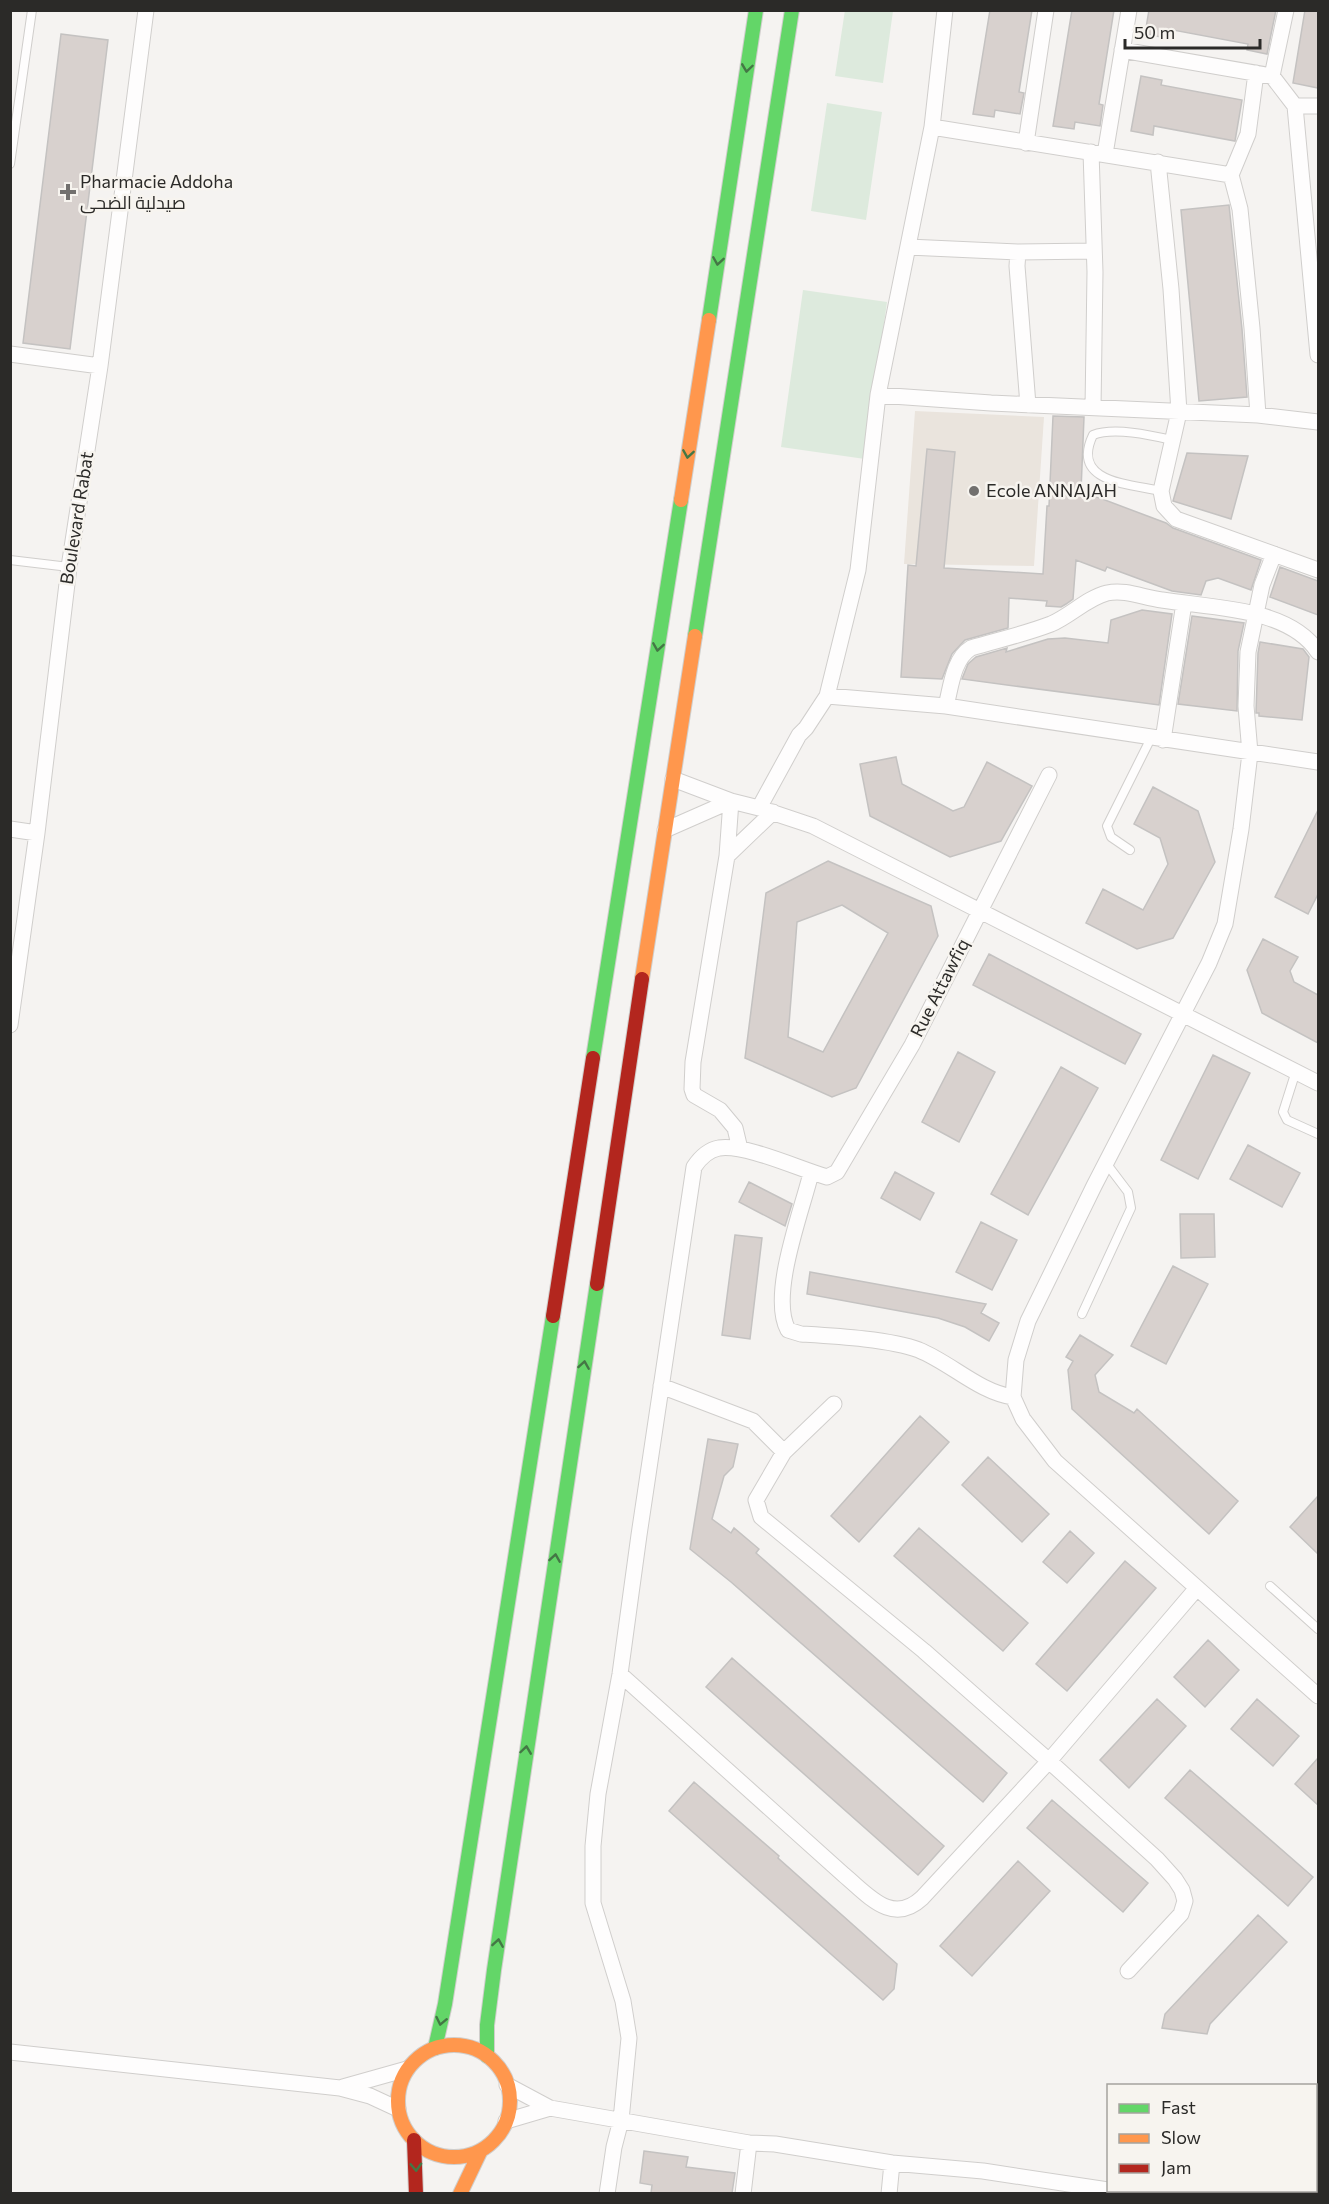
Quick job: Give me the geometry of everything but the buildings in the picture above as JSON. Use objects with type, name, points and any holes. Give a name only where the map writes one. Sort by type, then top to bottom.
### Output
[{"type":"highway","points":[[435,2048],[445,2004],[483,1768],[756,10]]},
{"type":"highway","points":[[487,2056],[495,1959],[665,830],[792,10]]},
{"type":"highway","points":[[448,2044],[475,2049],[487,2056],[496,2064],[507,2085],[509,2109],[500,2133],[481,2150],[468,2155],[453,2157],[439,2155],[425,2149],[406,2131],[398,2109],[399,2088],[407,2069],[424,2053],[448,2044]]},
{"type":"highway","points":[[414,2140],[416,2193]]},
{"type":"highway","points":[[460,2193],[481,2150]]},
{"type":"street","name":"Boulevard Rabat","points":[[11,1020],[37,832],[69,567],[100,366],[146,10]]},
{"type":"street","points":[[728,856],[766,810],[799,735],[827,696],[858,570],[878,395],[932,127],[945,10]]},
{"type":"street","points":[[1026,143],[1046,10]]},
{"type":"street","points":[[1093,408],[1094,251],[1098,153],[1129,10]]},
{"type":"street","points":[[1272,76],[1286,10]]},
{"type":"street","points":[[1122,50],[1272,76],[1295,106],[1318,355]]},
{"type":"street","points":[[1256,74],[1248,134],[1231,175],[1240,209],[1258,415]]},
{"type":"street","points":[[1295,106],[1318,106]]},
{"type":"street","points":[[932,127],[1231,175]]},
{"type":"street","points":[[1158,162],[1179,412],[1161,491],[1164,506],[1176,519],[1318,570]]},
{"type":"street","points":[[908,247],[1018,252],[1094,251]]},
{"type":"street","points":[[1018,252],[1017,266],[1028,405]]},
{"type":"street","points":[[10,354],[100,366]]},
{"type":"street","points":[[878,395],[1028,405],[1258,415],[1318,422]]},
{"type":"street","points":[[1274,554],[1262,585],[1248,652],[1246,706],[1250,753],[1241,829],[1225,924],[1209,963],[1028,1321],[1016,1360],[1013,1397],[1023,1419],[1055,1461],[1318,1696]]},
{"type":"street","points":[[946,706],[959,658],[972,648],[1051,624],[1073,613],[1093,599],[1108,593],[1129,593],[1158,600],[1256,613],[1295,629],[1311,641],[1318,652]]},
{"type":"street","points":[[1157,739],[1184,603]]},
{"type":"street","points":[[827,696],[946,706],[1318,762]]},
{"type":"street","name":"Rue Attawfiq","points":[[811,1173],[826,1177],[833,1175],[846,1158],[912,1045],[1049,775]]},
{"type":"street","points":[[673,779],[731,801],[813,826],[1318,1083]]},
{"type":"street","points":[[665,830],[731,801]]},
{"type":"street","points":[[731,801],[728,856],[693,1062],[692,1089],[699,1099],[720,1110],[728,1119],[735,1128],[740,1149]]},
{"type":"street","points":[[10,830],[37,832]]},
{"type":"street","points":[[607,2193],[621,2120],[629,2046],[623,2001],[596,1918],[592,1893],[593,1846],[598,1794],[620,1674],[694,1167],[701,1157],[719,1148],[740,1149],[811,1173],[786,1266],[782,1300],[784,1322],[788,1329],[801,1334],[888,1343],[919,1350],[957,1369],[984,1387],[1013,1397]]},
{"type":"street","points":[[661,1386],[753,1421],[784,1452]]},
{"type":"street","points":[[834,1404],[784,1452],[756,1500],[757,1507],[766,1523],[924,1651],[1157,1859],[1175,1879],[1182,1890],[1185,1901],[1181,1914],[1128,1971]]},
{"type":"street","points":[[620,1674],[844,1875],[882,1906],[902,1910],[913,1907],[922,1898],[1049,1761],[1197,1588]]},
{"type":"street","points":[[10,2052],[340,2088],[370,2096],[398,2109]]},
{"type":"street","points":[[340,2088],[407,2069]]},
{"type":"street","points":[[507,2085],[550,2108],[749,2143],[892,2163],[982,2171],[1071,2190],[1107,2190]]},
{"type":"street","points":[[506,2121],[550,2108]]},
{"type":"street","points":[[743,2193],[749,2143]]},
{"type":"street","points":[[889,2193],[892,2163]]},
{"type":"lane","points":[[11,163],[32,10]]},
{"type":"lane","points":[[1161,491],[1111,481],[1096,474],[1090,465],[1089,443],[1093,435],[1101,432],[1145,435],[1172,440]]},
{"type":"lane","points":[[10,560],[69,567]]},
{"type":"lane","points":[[1130,850],[1111,837],[1107,826],[1157,739]]},
{"type":"lane","points":[[1296,1071],[1283,1112],[1287,1120],[1318,1134]]},
{"type":"lane","points":[[1082,1314],[1131,1208],[1128,1192],[1106,1163]]},
{"type":"lane","points":[[1270,1586],[1318,1629]]},
{"type":"shaded area","name":"Ecole ANNAJAH","points":[[915,411],[1044,417],[1034,566],[904,564]]},
{"type":"green space","points":[[845,10],[893,11],[883,83],[835,76]]},
{"type":"green space","points":[[827,103],[882,112],[866,220],[811,211]]},
{"type":"green space","points":[[803,290],[887,302],[865,459],[781,447]]},
{"type":"traffic: fast","points":[[709,320],[756,10]]},
{"type":"traffic: fast","points":[[695,636],[792,10]]},
{"type":"traffic: fast","points":[[593,1058],[681,500]]},
{"type":"traffic: fast","points":[[487,2056],[487,2025],[494,1970],[597,1284]]},
{"type":"traffic: fast","points":[[435,2048],[445,2004],[553,1316]]},
{"type":"traffic: slow","points":[[681,500],[709,320]]},
{"type":"traffic: slow","points":[[642,979],[695,636]]},
{"type":"traffic: slow","points":[[454,2045],[475,2049],[494,2061],[506,2080],[510,2101],[506,2122],[494,2141],[475,2153],[454,2157],[433,2153],[414,2141],[402,2122],[398,2101],[402,2080],[414,2061],[433,2049],[454,2045]]},
{"type":"traffic: slow","points":[[460,2194],[481,2150]]},
{"type":"traffic: jam","points":[[597,1284],[642,979]]},
{"type":"traffic: jam","points":[[553,1316],[593,1058]]},
{"type":"traffic: jam","points":[[414,2140],[416,2194]]},
{"type":"place","name":"Pharmacie Addoha صيدلية الضحى","points":[[68,192]]},
{"type":"place","name":"Ecole ANNAJAH","points":[[974,491]]}]
